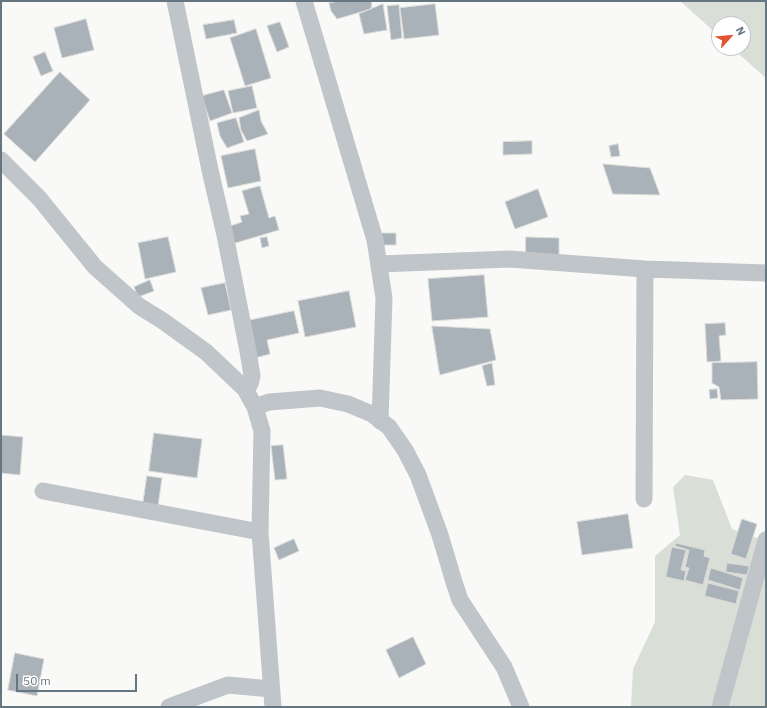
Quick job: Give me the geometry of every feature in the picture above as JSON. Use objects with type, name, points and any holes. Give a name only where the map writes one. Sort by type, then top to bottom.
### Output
[{"type":"street","points":[[175,1],[248,351],[252,376],[250,384],[245,389]]},
{"type":"street","points":[[304,1],[375,240],[384,298],[380,421]]},
{"type":"street","points":[[1,160],[39,198],[95,267],[139,306],[163,321],[206,352],[245,389],[255,408],[262,431],[260,532],[273,707]]},
{"type":"street","points":[[379,264],[510,260],[645,269],[766,273]]},
{"type":"street","points":[[644,499],[645,269]]},
{"type":"street","points":[[255,408],[269,402],[320,398],[348,404],[372,414],[389,427],[405,450],[418,475],[440,535],[460,600],[504,667],[521,707]]},
{"type":"street","points":[[43,491],[260,532]]},
{"type":"street","points":[[720,707],[766,540]]},
{"type":"street","points":[[168,707],[228,685],[271,689]]},
{"type":"shaded area","points":[[680,1],[766,1],[766,78],[741,56],[751,56],[751,16],[711,16],[711,29]]},
{"type":"shaded area","points":[[685,475],[713,480],[732,529],[766,541],[766,707],[631,707],[633,669],[655,622],[655,556],[680,535],[673,487]]},
{"type":"building","points":[[341,1],[372,1],[371,9],[337,19],[331,11],[329,3]]},
{"type":"building","points":[[383,4],[387,30],[364,34],[359,14]]},
{"type":"building","points":[[435,4],[439,35],[404,39],[400,8]]},
{"type":"building","points":[[399,5],[402,38],[391,40],[387,6]]},
{"type":"building","points":[[86,19],[94,50],[62,58],[54,28]]},
{"type":"building","points":[[234,20],[237,33],[206,39],[203,25]]},
{"type":"building","points":[[280,22],[289,47],[277,52],[267,26]]},
{"type":"building","points":[[256,29],[271,78],[245,86],[230,38]]},
{"type":"building","points":[[45,52],[53,71],[41,76],[33,57]]},
{"type":"building","points":[[60,72],[90,100],[35,162],[4,134]]},
{"type":"building","points":[[252,86],[257,108],[233,113],[228,91]]},
{"type":"building","points":[[224,90],[232,113],[210,121],[202,96]]},
{"type":"building","points":[[259,110],[261,121],[268,134],[247,141],[241,130],[239,118]]},
{"type":"building","points":[[236,118],[244,142],[227,148],[220,136],[217,123]]},
{"type":"building","points":[[532,141],[532,154],[503,155],[503,142]]},
{"type":"building","points":[[618,144],[620,156],[611,157],[609,146]]},
{"type":"building","points":[[255,149],[261,181],[228,188],[221,156]]},
{"type":"building","points":[[603,164],[650,168],[660,195],[613,194]]},
{"type":"building","points":[[260,186],[269,218],[275,216],[279,230],[232,244],[227,227],[242,222],[240,216],[249,214],[242,191]]},
{"type":"building","points":[[538,189],[548,217],[515,229],[505,202]]},
{"type":"building","points":[[382,233],[396,233],[396,245],[382,245]]},
{"type":"building","points":[[168,237],[176,272],[145,279],[138,243]]},
{"type":"building","points":[[267,237],[269,246],[262,248],[260,238]]},
{"type":"building","points":[[526,237],[559,238],[559,255],[526,254]]},
{"type":"building","points":[[484,275],[488,317],[432,321],[428,279]]},
{"type":"building","points":[[150,280],[154,291],[138,297],[134,287]]},
{"type":"building","points":[[225,283],[231,310],[208,315],[201,288]]},
{"type":"building","points":[[349,291],[356,327],[305,337],[298,301]]},
{"type":"building","points":[[294,311],[299,333],[267,340],[270,354],[255,358],[246,321]]},
{"type":"building","points":[[725,323],[726,335],[719,336],[721,361],[707,362],[705,324]]},
{"type":"building","points":[[432,326],[490,329],[496,360],[440,375]]},
{"type":"building","points":[[757,362],[758,399],[721,400],[719,387],[712,383],[712,363]]},
{"type":"building","points":[[492,363],[495,385],[487,386],[482,366]]},
{"type":"building","points":[[717,389],[718,398],[710,399],[709,390]]},
{"type":"building","points":[[154,433],[202,439],[197,478],[149,471]]},
{"type":"building","points":[[1,435],[23,437],[20,475],[1,473]]},
{"type":"building","points":[[283,445],[287,479],[275,480],[271,446]]},
{"type":"building","points":[[147,476],[162,478],[158,506],[143,504]]},
{"type":"building","points":[[628,514],[633,548],[582,555],[577,522]]},
{"type":"building","points":[[742,519],[757,524],[746,559],[731,554]]},
{"type":"building","points":[[294,539],[299,551],[279,560],[274,548]]},
{"type":"building","points":[[676,543],[705,550],[704,556],[710,558],[703,585],[685,580],[689,568],[685,567],[689,550],[675,546]]},
{"type":"building","points":[[672,547],[686,550],[681,570],[686,571],[684,581],[666,577]]},
{"type":"building","points":[[727,563],[749,566],[747,575],[726,572]]},
{"type":"building","points":[[711,568],[743,578],[740,590],[708,580]]},
{"type":"building","points":[[708,583],[739,591],[736,604],[705,596]]},
{"type":"building","points":[[413,637],[426,664],[399,678],[386,650]]},
{"type":"building","points":[[15,653],[44,659],[37,696],[8,690]]}]
